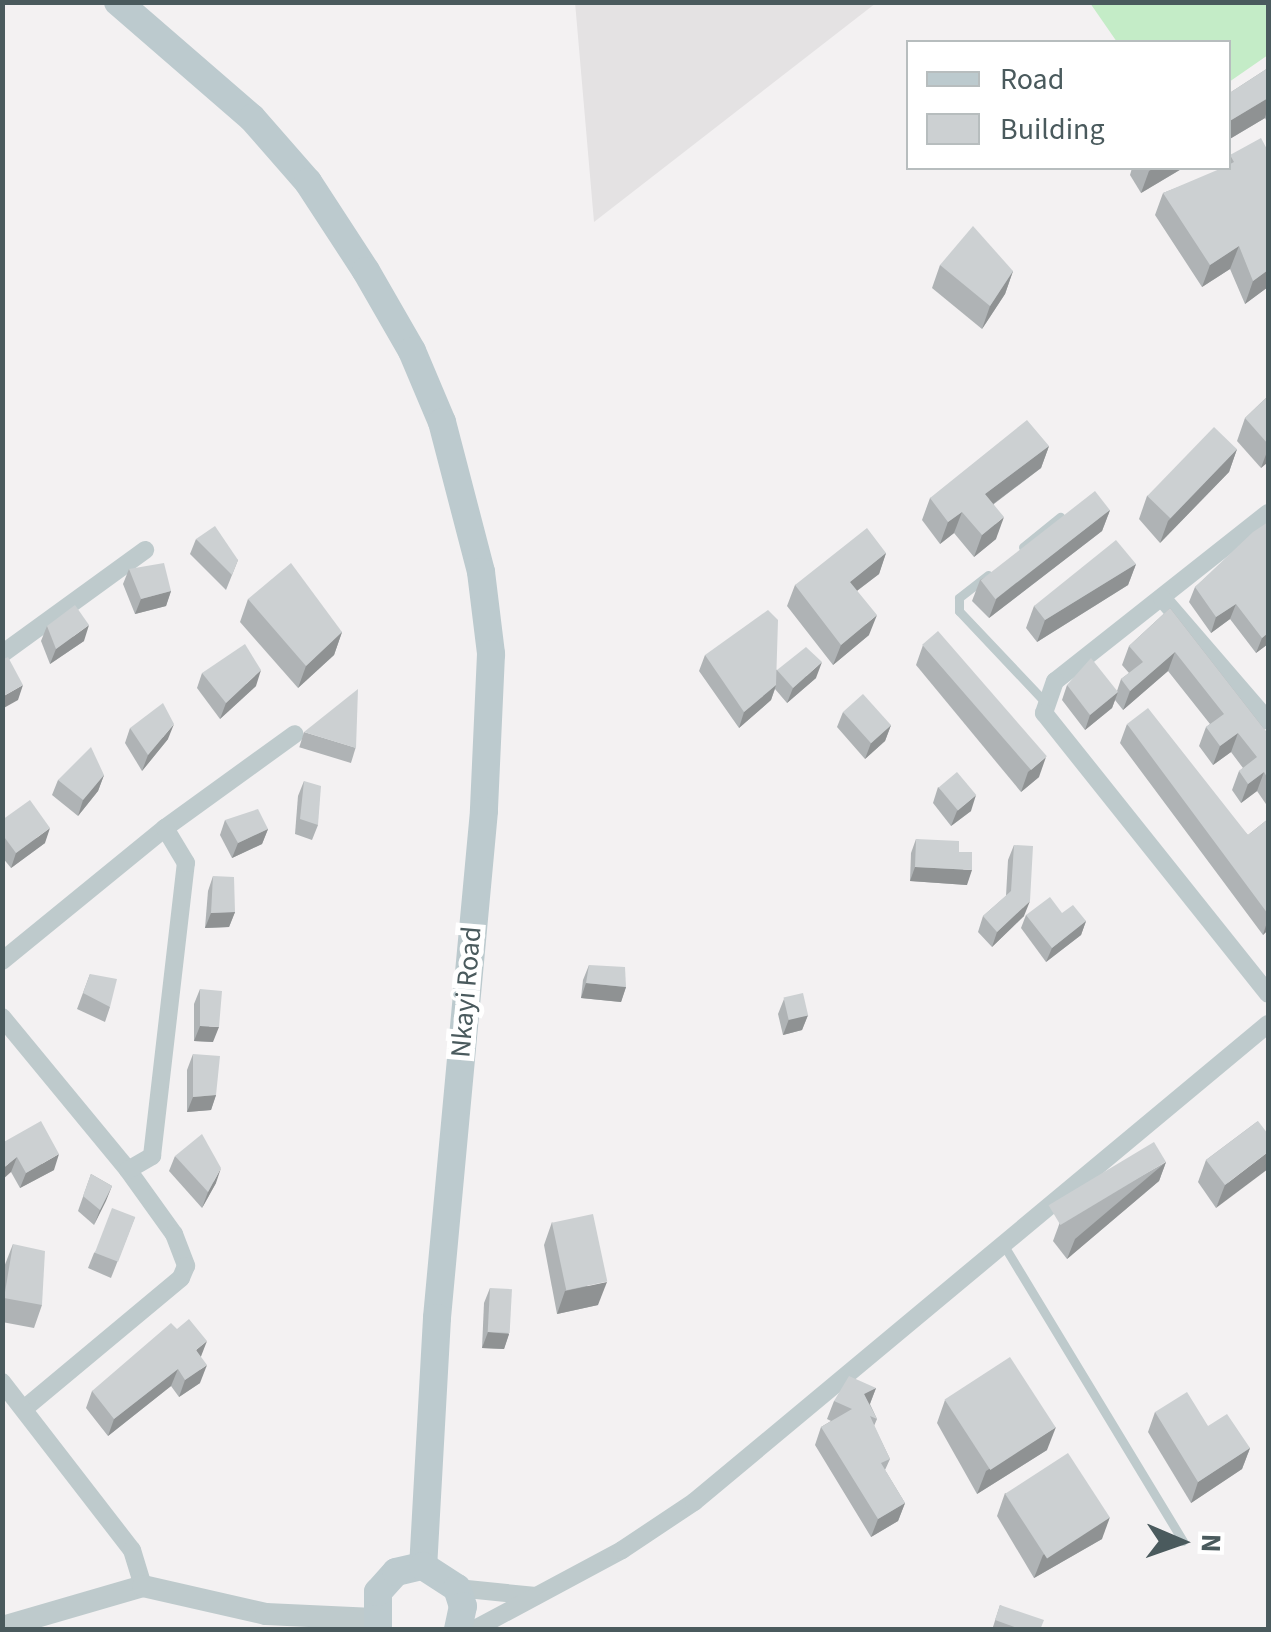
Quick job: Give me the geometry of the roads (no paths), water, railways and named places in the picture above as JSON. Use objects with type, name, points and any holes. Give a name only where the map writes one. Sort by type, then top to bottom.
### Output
[{"type":"main road","name":"Nkayi Road","points":[[118,2],[212,78],[308,182],[412,351],[442,422],[481,572],[491,654],[423,1566]]},
{"type":"main road","points":[[377,1624],[378,1592],[396,1572],[423,1566],[457,1588],[463,1606],[458,1630]]},
{"type":"street","points":[[1268,512],[1054,682],[1044,702],[1054,729],[1268,994]]},
{"type":"street","points":[[2,654],[145,550]]},
{"type":"street","points":[[1162,598],[1268,722]]},
{"type":"street","points":[[2,961],[165,828],[295,734]]},
{"type":"street","points":[[128,1170],[152,1156],[186,863],[165,828]]},
{"type":"street","points":[[2,1017],[128,1170],[182,1249],[181,1278],[14,1404]]},
{"type":"street","points":[[473,1630],[694,1502],[1268,1024]]},
{"type":"street","points":[[2,1382],[14,1404],[132,1550],[143,1586]]},
{"type":"street","points":[[2,1628],[143,1586],[266,1614],[377,1624]]},
{"type":"street","points":[[457,1588],[537,1596]]},
{"type":"lane","points":[[1017,552],[1060,517]]},
{"type":"lane","points":[[1002,563],[960,598],[959,612],[1044,702]]},
{"type":"lane","points":[[1002,1242],[1184,1541]]}]
